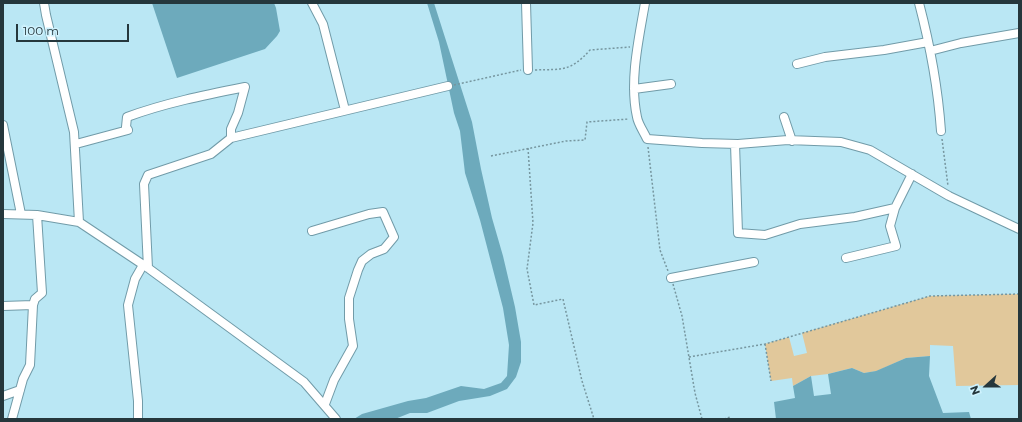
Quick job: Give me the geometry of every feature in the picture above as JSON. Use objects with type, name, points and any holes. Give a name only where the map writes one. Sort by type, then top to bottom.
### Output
[{"type":"street","points":[[44,3],[76,144],[79,222]]},
{"type":"street","points":[[312,3],[323,24],[345,110]]},
{"type":"street","points":[[526,3],[528,70]]},
{"type":"street","points":[[645,3],[638,46],[634,89],[637,118],[647,139],[735,144],[792,141],[841,142],[870,150],[949,196],[1019,229]]},
{"type":"street","points":[[919,3],[930,51],[939,103],[941,131]]},
{"type":"street","points":[[930,51],[961,43],[1019,32]]},
{"type":"street","points":[[798,64],[825,57],[884,50],[928,42]]},
{"type":"street","points":[[634,89],[672,84]]},
{"type":"street","points":[[138,419],[138,401],[128,305],[134,279],[145,266],[144,184],[148,176],[211,154],[231,138],[448,86]]},
{"type":"street","points":[[76,144],[128,130],[126,127],[127,117],[153,107],[245,88],[232,129],[231,138]]},
{"type":"street","points":[[784,117],[792,141]]},
{"type":"street","points":[[3,125],[21,214]]},
{"type":"street","points":[[735,144],[738,233],[765,235],[800,224],[855,217],[895,208]]},
{"type":"street","points":[[846,258],[896,246],[890,226],[895,208],[912,174]]},
{"type":"street","points":[[312,231],[369,214],[383,212],[394,237],[384,249],[371,254],[362,261],[358,270],[349,298],[349,319],[353,346],[334,380],[325,404]]},
{"type":"street","points":[[3,214],[36,214],[79,222],[145,266],[304,382],[325,404],[334,418]]},
{"type":"street","points":[[12,419],[23,380],[30,365],[33,304],[42,293],[36,214]]},
{"type":"street","points":[[671,278],[754,262]]},
{"type":"street","points":[[3,306],[33,304]]},
{"type":"street","points":[[3,396],[20,390]]},
{"type":"path","points":[[590,50],[638,46]]},
{"type":"path","points":[[491,156],[566,141],[585,140],[587,122],[637,118]]},
{"type":"path","points":[[941,131],[949,196]]},
{"type":"path","points":[[647,139],[660,250],[671,278],[682,316],[695,393],[702,419]]},
{"type":"path","points":[[528,148],[533,222],[527,269],[534,304],[563,299],[582,381],[594,419]]},
{"type":"path","points":[[689,357],[765,344],[930,296],[1019,294]]},
{"type":"path","points":[[765,344],[771,381]]},
{"type":"path","points":[[724,419],[730,417],[730,419]]},
{"type":"shaded area","points":[[1019,294],[1019,385],[956,386],[953,346],[930,345],[930,356],[906,358],[877,371],[864,373],[852,368],[828,374],[811,376],[793,386],[792,378],[771,381],[765,344],[789,337],[794,356],[807,353],[802,333],[930,296]]},
{"type":"water","points":[[152,3],[274,3],[280,31],[265,49],[177,78]]},
{"type":"water","points":[[427,3],[434,3],[472,122],[492,218],[515,307],[521,342],[521,362],[516,377],[507,389],[490,396],[459,401],[427,413],[410,413],[395,419],[354,419],[362,414],[408,401],[426,398],[461,386],[484,389],[501,383],[507,376],[509,345],[503,308],[480,220],[465,173],[460,131],[454,113],[439,42]]},
{"type":"water","points":[[930,356],[929,376],[943,413],[969,412],[971,419],[776,419],[774,402],[795,398],[793,386],[811,376],[814,396],[831,394],[828,374],[852,368],[864,373],[876,371],[906,358]]}]
